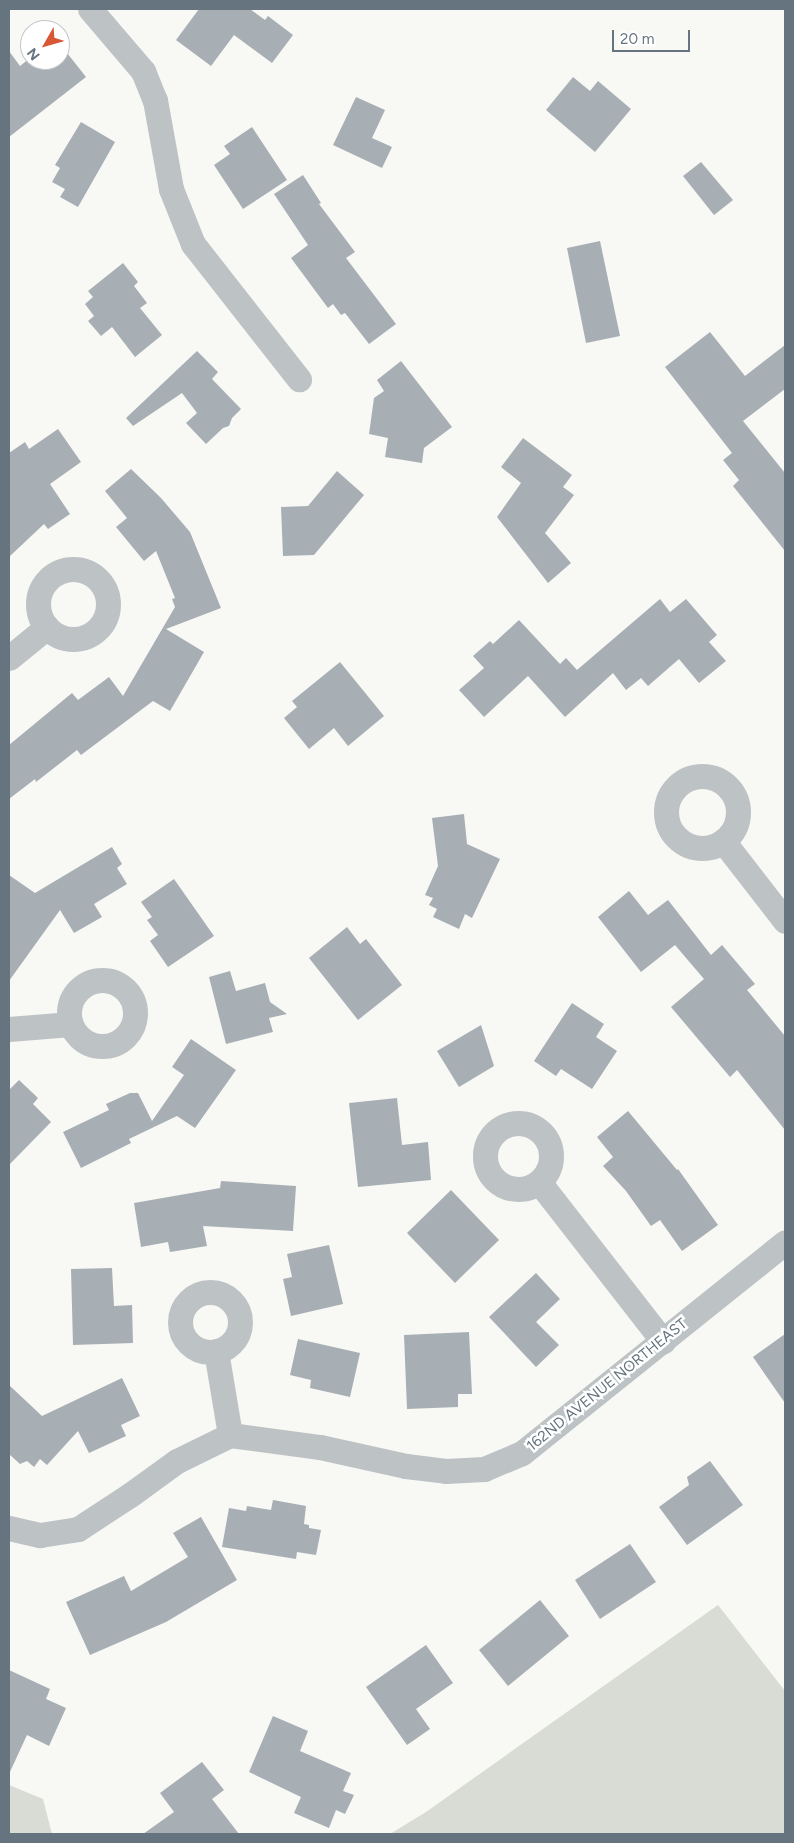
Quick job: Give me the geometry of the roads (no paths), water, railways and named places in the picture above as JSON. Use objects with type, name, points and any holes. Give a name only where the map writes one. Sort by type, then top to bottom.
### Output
[{"type":"street","points":[[90,9],[143,71],[155,100],[171,189],[193,244],[299,378]]},
{"type":"street","points":[[9,658],[48,627]]},
{"type":"street","points":[[724,841],[785,921]]},
{"type":"street","points":[[9,1029],[71,1024]]},
{"type":"street","points":[[539,1182],[663,1341]]},
{"type":"street","name":"162ND AVENUE NORTHEAST","points":[[230,1435],[320,1447],[406,1466],[446,1471],[484,1469],[522,1453],[785,1242]]},
{"type":"street","points":[[9,1528],[40,1535],[78,1529],[130,1496],[177,1461],[230,1435],[216,1351]]}]
